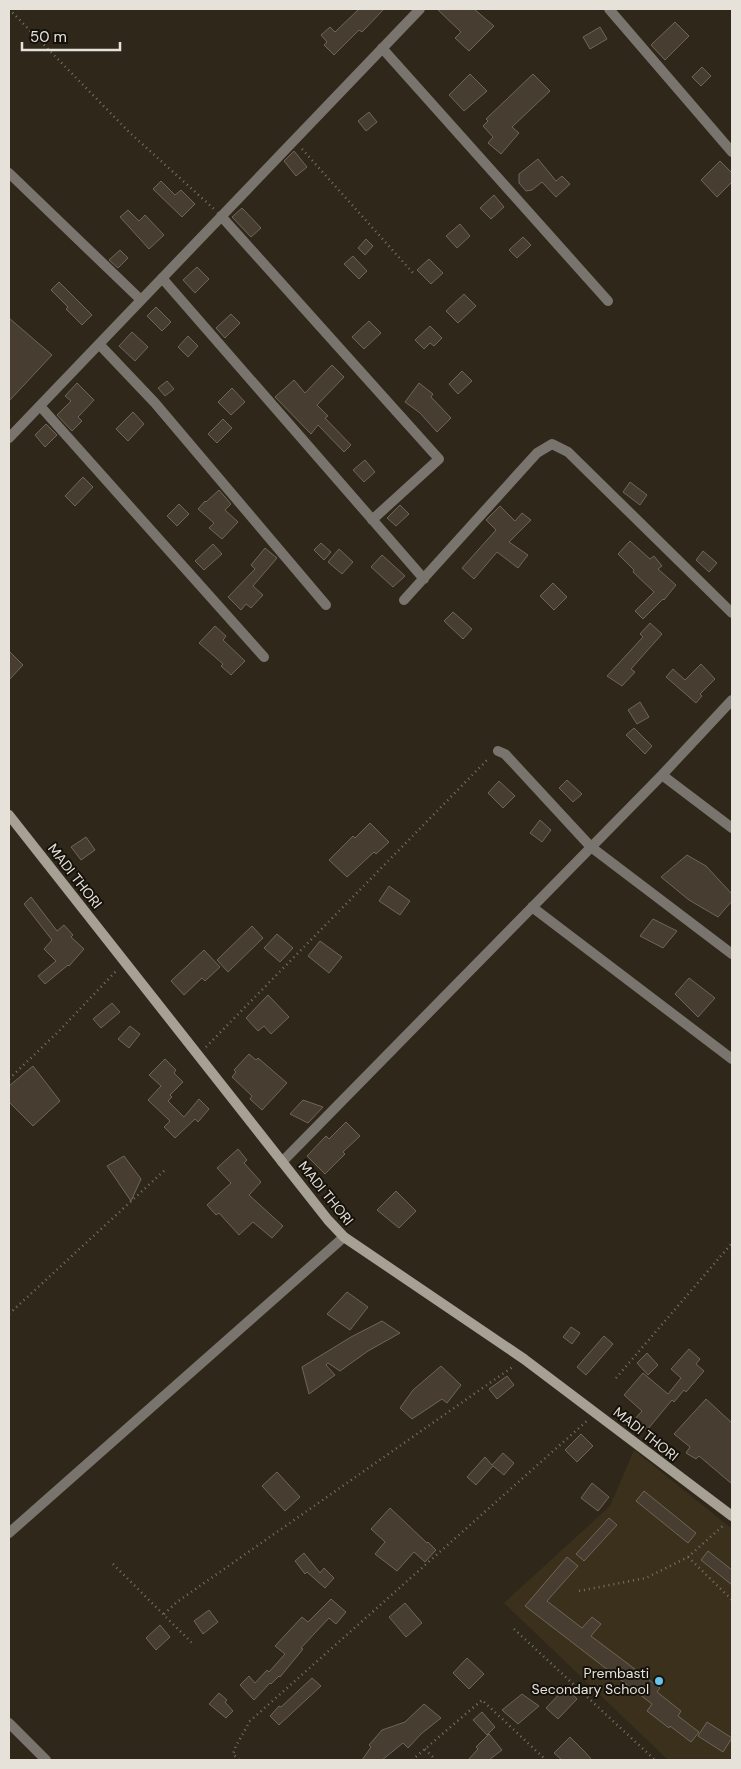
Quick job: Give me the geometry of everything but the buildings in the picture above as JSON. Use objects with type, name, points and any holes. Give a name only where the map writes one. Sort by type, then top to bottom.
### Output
[{"type":"main road","name":"MADI THORI","points":[[9,814],[282,1162],[328,1220],[344,1237],[524,1359],[732,1517]]},
{"type":"street","points":[[9,438],[420,9]]},
{"type":"street","points":[[609,9],[732,152]]},
{"type":"street","points":[[382,48],[608,301]]},
{"type":"street","points":[[9,173],[141,300]]},
{"type":"street","points":[[222,216],[439,459],[372,520]]},
{"type":"street","points":[[162,278],[424,578]]},
{"type":"street","points":[[99,344],[155,403],[326,605]]},
{"type":"street","points":[[40,406],[264,657]]},
{"type":"street","points":[[404,600],[536,453],[552,444],[568,452],[732,614]]},
{"type":"street","points":[[282,1162],[731,704]]},
{"type":"street","points":[[498,751],[505,754],[591,847],[732,954]]},
{"type":"street","points":[[662,775],[732,828]]},
{"type":"street","points":[[532,907],[732,1059]]},
{"type":"street","points":[[9,1533],[344,1237]]},
{"type":"street","points":[[9,1722],[46,1760]]},
{"type":"path","points":[[9,9],[130,132],[222,216]]},
{"type":"path","points":[[294,140],[413,273]]},
{"type":"path","points":[[199,1055],[491,755],[498,751]]},
{"type":"path","points":[[9,1079],[59,1031],[125,962]]},
{"type":"path","points":[[9,1314],[166,1169]]},
{"type":"path","points":[[616,1378],[732,1243]]},
{"type":"path","points":[[164,1614],[177,1602],[524,1359]]},
{"type":"path","points":[[239,1760],[233,1754],[250,1721],[597,1413]]},
{"type":"path","points":[[579,1591],[646,1578],[688,1557],[732,1517]]},
{"type":"path","points":[[688,1557],[732,1600]]},
{"type":"path","points":[[113,1564],[193,1644]]},
{"type":"path","points":[[514,1629],[656,1760]]},
{"type":"path","points":[[412,1760],[482,1700],[546,1760]]},
{"type":"path","points":[[425,1749],[436,1760]]},
{"type":"shaded area","name":"Prembasti Secondary School","points":[[634,1450],[732,1529],[732,1760],[668,1760],[504,1603],[610,1506]]},
{"type":"place","name":"Prembasti Secondary School","points":[[659,1681]]}]
